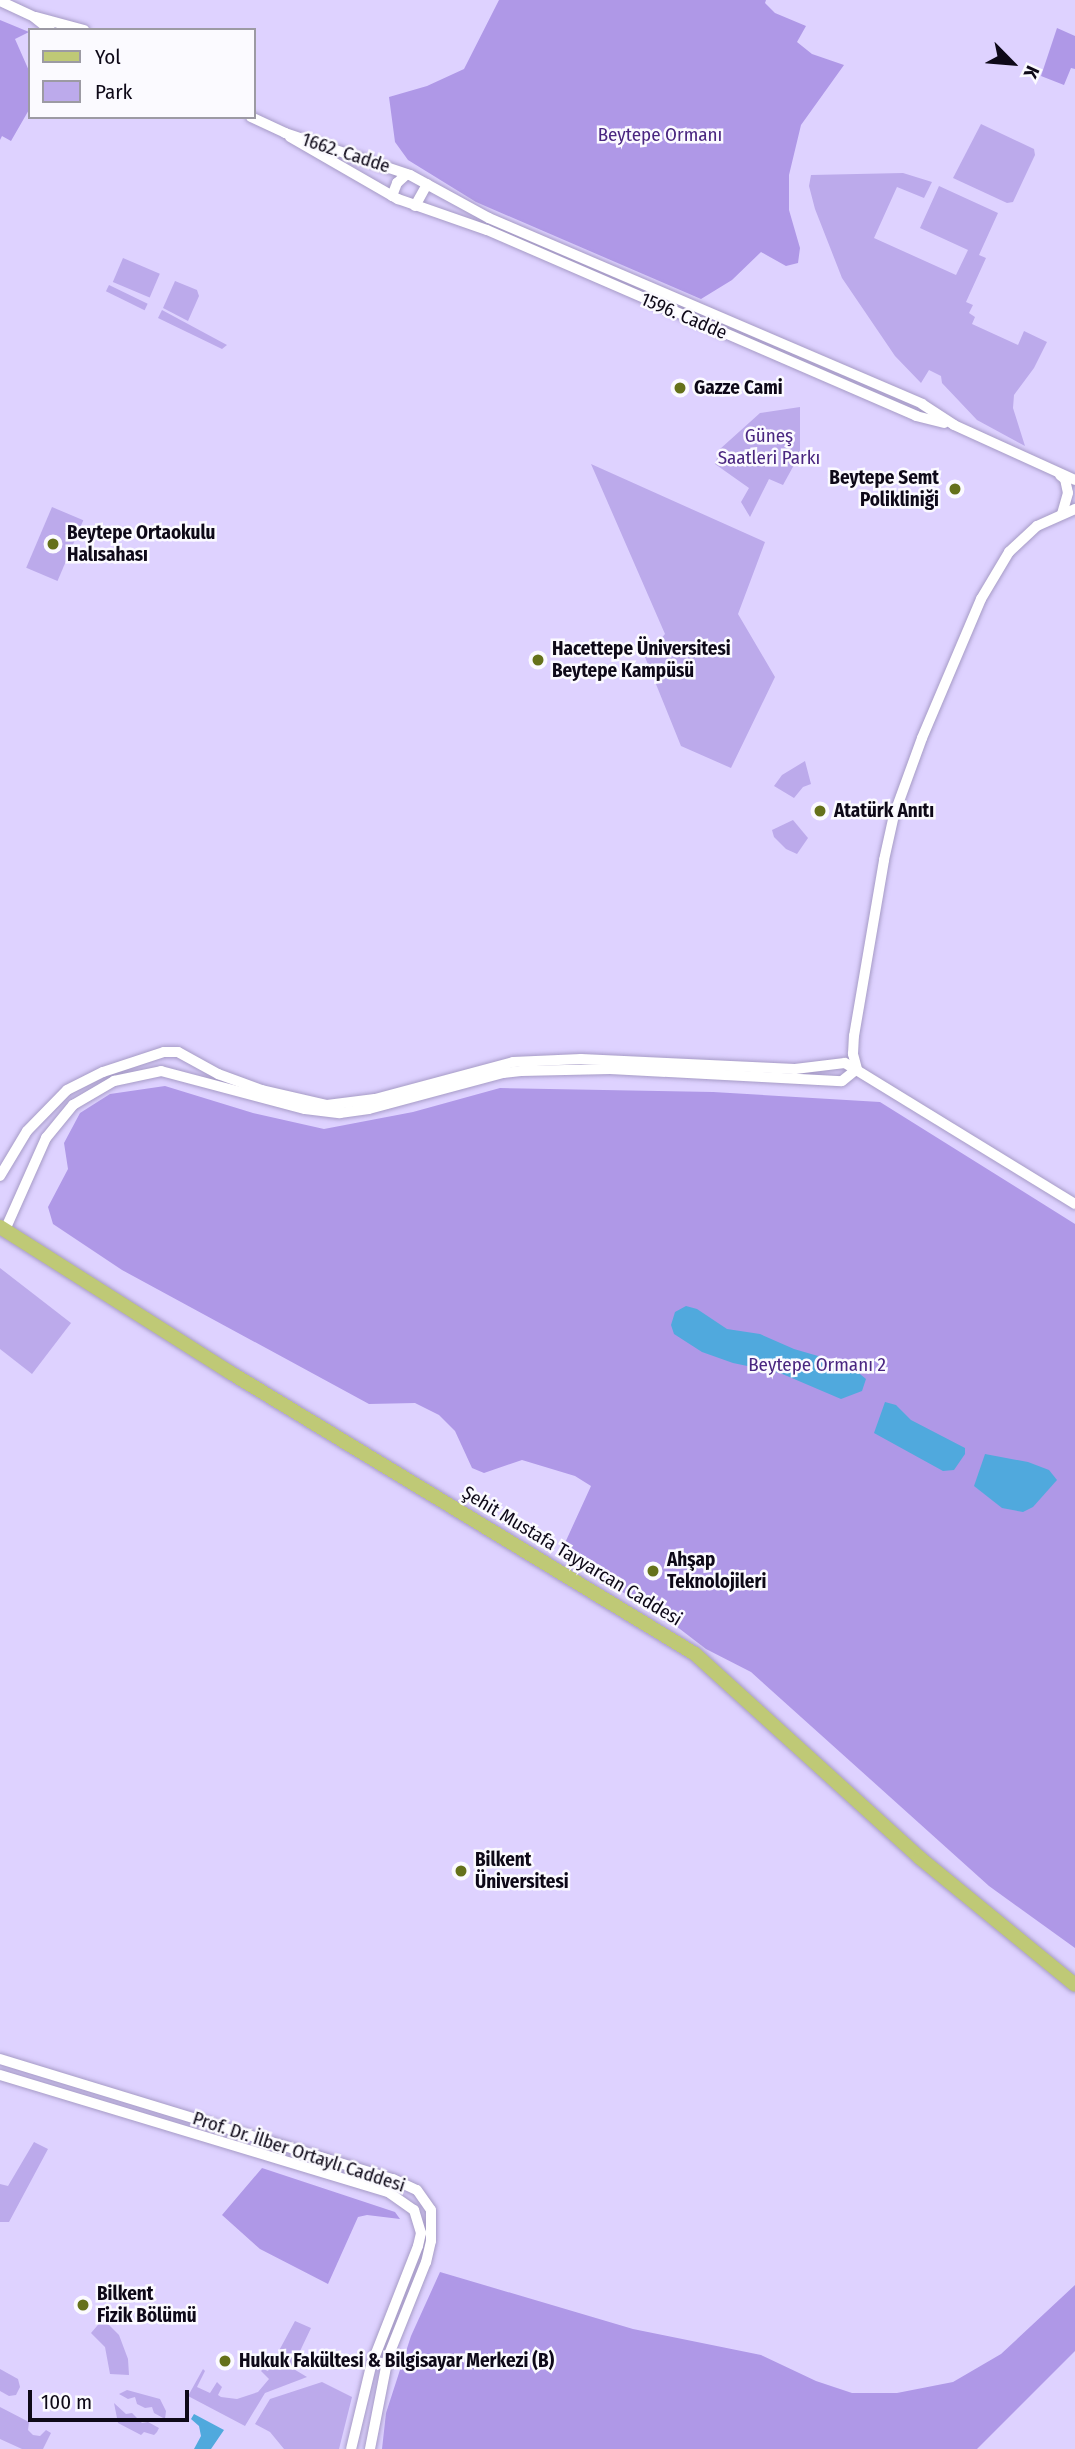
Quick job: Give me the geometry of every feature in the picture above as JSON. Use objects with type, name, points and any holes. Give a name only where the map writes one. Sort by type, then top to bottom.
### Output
[{"type":"main road","name":"Şehit Mustafa Tayyarcan Caddesi","points":[[2,1228],[231,1373],[695,1654],[920,1858],[1075,1986]]},
{"type":"street","points":[[0,1],[34,17],[75,28]]},
{"type":"street","points":[[34,17],[48,28]]},
{"type":"street","name":"1662. Cadde","points":[[255,119],[285,133],[407,174],[427,184]]},
{"type":"street","name":"1662. Cadde","points":[[285,133],[303,147],[415,206]]},
{"type":"street","points":[[393,196],[397,183],[407,174]]},
{"type":"street","points":[[415,206],[427,184]]},
{"type":"street","name":"1596. Cadde","points":[[427,184],[489,218],[922,404],[954,425],[1075,480]]},
{"type":"street","name":"1596. Cadde","points":[[415,206],[487,230],[916,416],[954,425]]},
{"type":"street","points":[[1058,472],[1065,479],[1068,493],[1062,514]]},
{"type":"street","points":[[857,1069],[853,1054],[854,1036],[866,957],[890,829],[904,784],[968,628],[994,575],[1025,535],[1075,509]]},
{"type":"street","points":[[0,1176],[27,1131],[67,1090],[94,1075],[163,1052],[178,1052],[218,1074],[262,1090],[327,1105],[375,1100],[501,1064],[521,1062],[604,1060],[795,1069],[845,1063],[1075,1204]]},
{"type":"street","points":[[2,1228],[46,1138],[73,1105],[114,1081],[161,1071],[293,1107],[340,1114],[369,1110],[503,1073],[521,1071],[585,1068],[842,1081],[857,1069]]},
{"type":"street","name":"Prof. Dr. İlber Ortaylı Caddesi","points":[[0,2059],[393,2179],[416,2190],[431,2210],[431,2241],[426,2262],[388,2357],[370,2449]]},
{"type":"street","name":"Prof. Dr. İlber Ortaylı Caddesi","points":[[0,2075],[388,2192],[414,2210],[421,2233],[418,2246],[371,2366],[351,2449]]},
{"type":"green space","name":"Beytepe Ormanı","points":[[499,0],[766,0],[765,3],[775,13],[806,26],[797,42],[812,54],[844,65],[801,125],[789,175],[789,210],[800,248],[798,263],[786,266],[761,252],[732,280],[701,299],[476,202],[408,160],[395,142],[389,97],[427,86],[464,69]]},
{"type":"green space","points":[[0,20],[28,32],[15,39],[28,68],[28,111],[11,141],[2,136],[0,140]]},
{"type":"green space","points":[[1057,28],[1075,36],[1075,69],[1071,68],[1064,85],[1041,76]]},
{"type":"green space","points":[[981,124],[1034,149],[1035,155],[1013,202],[1007,203],[953,178]]},
{"type":"green space","points":[[903,173],[932,182],[924,198],[897,187],[874,238],[956,275],[968,250],[920,228],[939,186],[998,213],[979,255],[986,258],[966,302],[973,305],[969,313],[975,317],[972,324],[1018,345],[1024,331],[1047,342],[1034,368],[1014,395],[1013,408],[1025,446],[977,420],[942,383],[941,376],[929,370],[921,383],[895,356],[842,278],[815,209],[809,186],[811,175]]},
{"type":"green space","points":[[123,258],[160,274],[150,298],[113,282]]},
{"type":"green space","points":[[175,281],[197,290],[199,296],[188,321],[163,308]]},
{"type":"green space","points":[[109,285],[148,304],[145,310],[106,291]]},
{"type":"green space","points":[[162,310],[227,345],[222,349],[158,318]]},
{"type":"green space","name":"Güneş Saatleri Parkı","points":[[800,407],[800,454],[783,485],[769,479],[750,517],[741,502],[749,488],[715,464],[720,449],[760,413]]},
{"type":"green space","points":[[591,464],[765,542],[738,614],[775,677],[731,768],[681,746],[645,657],[665,634]]},
{"type":"green space","name":"Beytepe Ortaokulu Halısahası","points":[[52,507],[83,520],[58,581],[26,568]]},
{"type":"green space","points":[[805,761],[811,784],[803,787],[794,798],[774,786],[782,775]]},
{"type":"green space","points":[[793,820],[808,838],[797,854],[786,849],[774,837],[772,830]]},
{"type":"green space","name":"Beytepe Ormanı 2","points":[[165,1086],[253,1113],[324,1129],[413,1112],[500,1088],[713,1092],[880,1102],[1075,1224],[1075,1948],[989,1886],[751,1672],[706,1649],[659,1613],[559,1556],[591,1486],[575,1476],[522,1460],[484,1473],[472,1468],[455,1431],[439,1415],[415,1403],[369,1404],[122,1270],[53,1224],[48,1207],[68,1169],[64,1143],[80,1113],[110,1094]]},
{"type":"green space","points":[[0,1268],[71,1323],[32,1374],[0,1349]]},
{"type":"green space","points":[[34,2142],[48,2149],[9,2222],[0,2222],[0,2184],[8,2186]]},
{"type":"green space","points":[[262,2168],[395,2212],[400,2219],[367,2215],[358,2217],[328,2284],[260,2249],[222,2215]]},
{"type":"green space","points":[[440,2272],[633,2329],[761,2355],[816,2381],[852,2393],[897,2393],[953,2382],[1001,2354],[1075,2285],[1075,2351],[977,2449],[382,2449],[386,2413],[411,2336]]},
{"type":"green space","points":[[103,2319],[119,2335],[128,2359],[129,2375],[110,2374],[105,2347],[91,2333]]},
{"type":"green space","points":[[295,2321],[311,2328],[292,2368],[307,2377],[265,2393],[245,2426],[188,2396],[203,2369],[205,2371],[197,2387],[210,2393],[217,2382],[222,2387],[218,2395],[221,2397],[237,2399],[258,2392],[269,2379],[261,2371],[268,2371]]},
{"type":"green space","points":[[0,2369],[18,2379],[20,2387],[16,2395],[9,2396],[0,2391]]},
{"type":"green space","points":[[322,2382],[352,2397],[339,2449],[284,2449],[270,2432],[255,2424],[270,2399]]},
{"type":"green space","points":[[127,2390],[160,2399],[166,2411],[165,2419],[154,2413],[152,2407],[145,2408],[137,2404],[135,2397],[128,2399],[119,2394]]},
{"type":"green space","points":[[114,2403],[126,2414],[132,2413],[142,2423],[148,2422],[159,2428],[157,2432],[154,2435],[144,2432],[141,2435],[118,2423]]},
{"type":"green space","points":[[0,2407],[29,2422],[28,2430],[33,2435],[40,2436],[46,2430],[51,2433],[43,2449],[22,2449],[0,2439]]},
{"type":"water","points":[[686,1306],[697,1309],[727,1329],[760,1334],[794,1349],[849,1365],[866,1379],[862,1391],[841,1399],[780,1373],[733,1363],[702,1352],[674,1334],[671,1325],[675,1312]]},
{"type":"water","points":[[885,1402],[896,1405],[911,1420],[965,1448],[965,1454],[954,1470],[943,1471],[874,1433]]},
{"type":"water","points":[[985,1454],[1028,1462],[1049,1470],[1057,1480],[1033,1507],[1023,1512],[1002,1508],[974,1486]]},
{"type":"water","points":[[194,2414],[224,2430],[211,2449],[194,2449],[201,2436],[199,2426],[191,2419]]},
{"type":"place","name":"Gazze Cami","points":[[680,388]]},
{"type":"place","name":"Beytepe Semt Polikliniği","points":[[955,489]]},
{"type":"place","name":"Beytepe Ortaokulu Halısahası","points":[[53,544]]},
{"type":"place","name":"Hacettepe Üniversitesi Beytepe Kampüsü","points":[[538,660]]},
{"type":"place","name":"Atatürk Anıtı","points":[[820,811]]},
{"type":"place","name":"Ahşap Teknolojileri","points":[[653,1571]]},
{"type":"place","name":"Bilkent Üniversitesi","points":[[461,1871]]},
{"type":"place","name":"Bilkent Fizik Bölümü","points":[[83,2305]]},
{"type":"place","name":"Hukuk Fakültesi & Bilgisayar Merkezi (B)","points":[[225,2361]]}]
